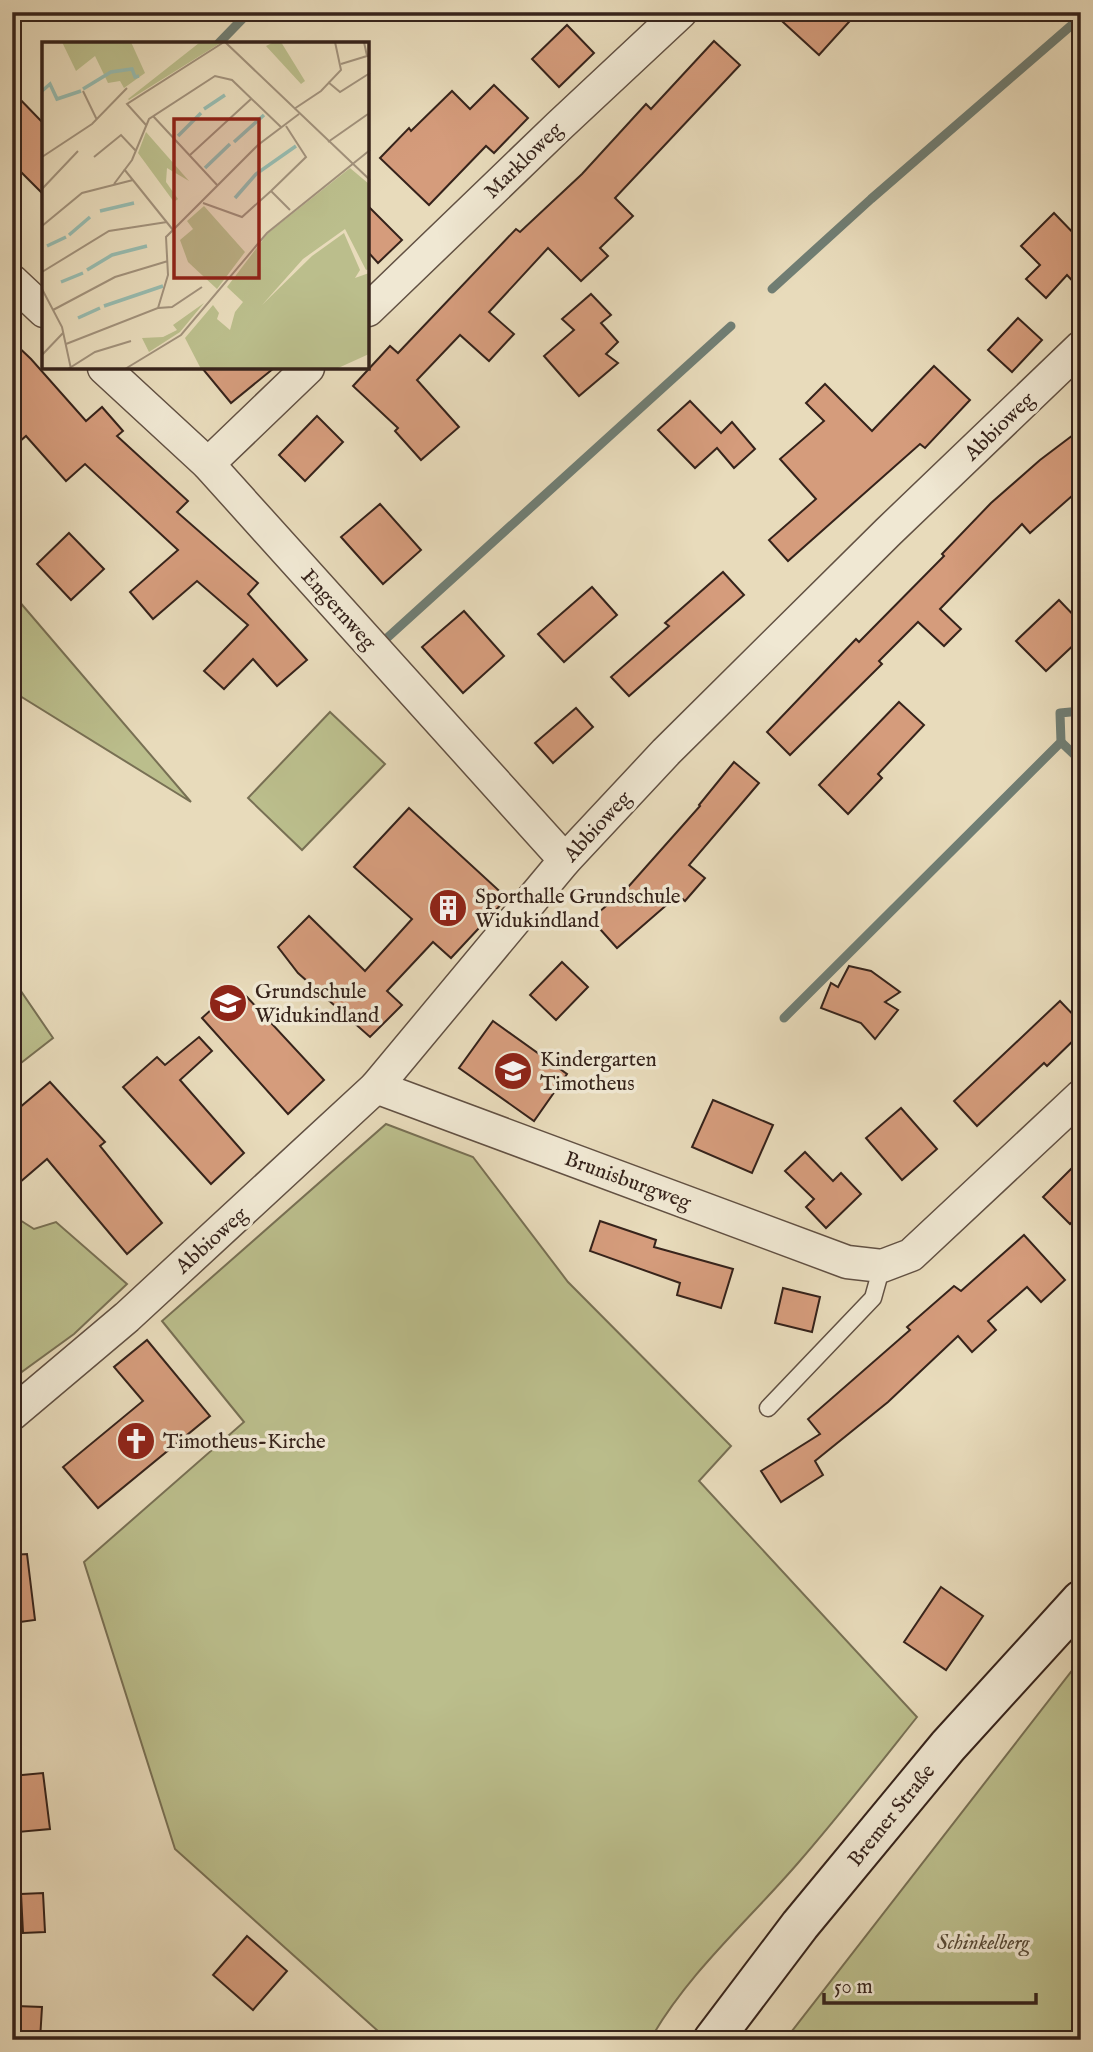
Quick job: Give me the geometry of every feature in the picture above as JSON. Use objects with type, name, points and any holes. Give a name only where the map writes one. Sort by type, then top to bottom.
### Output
[{"type":"main road","name":"Bremer Straße","points":[[713,2040],[800,1925],[948,1746],[1081,1600]]},
{"type":"street","name":"Markloweg","points":[[369,309],[681,12]]},
{"type":"street","points":[[12,281],[42,309]]},
{"type":"street","name":"Abbioweg","points":[[12,1414],[127,1317],[376,1087],[565,860],[666,751],[878,541],[1081,347]]},
{"type":"street","name":"Engernweg","points":[[105,369],[208,464],[565,860]]},
{"type":"street","points":[[208,464],[307,369]]},
{"type":"street","name":"Brunisburgweg","points":[[376,1087],[847,1262],[882,1266],[911,1255],[1081,1096]]},
{"type":"lane","points":[[768,1408],[873,1298],[882,1266]]},
{"type":"green space","points":[[12,593],[191,802],[12,691]]},
{"type":"green space","points":[[330,712],[385,764],[302,850],[248,798]]},
{"type":"green space","points":[[12,978],[53,1038],[12,1070]]},
{"type":"green space","points":[[386,1124],[473,1157],[568,1282],[731,1446],[699,1481],[917,1717],[779,1885],[700,1970],[650,2040],[388,2040],[175,1849],[84,1562],[244,1422],[162,1321]]},
{"type":"green space","points":[[12,1215],[34,1229],[56,1222],[127,1284],[74,1334],[12,1379]]},
{"type":"green space","name":"Schinkelberg","points":[[1081,1659],[1081,2040],[785,2040]]},
{"type":"building","points":[[772,12],[858,12],[819,55]]},
{"type":"building","points":[[567,25],[594,53],[559,87],[532,59]]},
{"type":"building","points":[[714,41],[740,65],[615,198],[633,216],[600,248],[608,256],[581,281],[548,248],[489,312],[514,334],[489,361],[460,335],[417,380],[459,427],[421,460],[395,431],[398,428],[353,386],[390,346],[398,353],[516,229],[520,232],[582,174],[646,104],[651,109]]},
{"type":"building","points":[[494,85],[528,118],[494,153],[486,146],[429,205],[380,158],[409,128],[411,131],[452,91],[470,109]]},
{"type":"building","points":[[12,91],[42,122],[42,193],[12,163]]},
{"type":"building","points":[[369,207],[402,240],[378,263],[369,253]]},
{"type":"building","points":[[1054,213],[1081,241],[1081,290],[1067,275],[1046,298],[1026,279],[1040,265],[1021,246]]},
{"type":"building","points":[[591,294],[611,315],[601,323],[618,342],[606,354],[618,363],[579,396],[544,356],[574,330],[562,319]]},
{"type":"building","points":[[1018,318],[1042,340],[1012,372],[988,350]]},
{"type":"building","points":[[12,341],[86,421],[102,407],[123,431],[117,436],[188,501],[177,512],[258,583],[248,594],[307,660],[277,686],[253,659],[224,689],[204,671],[248,625],[197,581],[153,619],[130,592],[178,550],[85,464],[66,481],[26,436],[12,448]]},
{"type":"building","points":[[934,366],[970,400],[925,448],[920,444],[788,561],[769,540],[816,499],[780,459],[824,421],[806,403],[825,384],[872,431]]},
{"type":"building","points":[[203,369],[273,369],[231,403]]},
{"type":"building","points":[[690,401],[721,433],[732,422],[755,449],[734,468],[717,448],[695,468],[658,430]]},
{"type":"building","points":[[317,416],[343,442],[305,481],[279,455]]},
{"type":"building","points":[[1081,429],[1081,488],[1030,533],[1022,524],[940,609],[961,629],[944,646],[918,622],[879,661],[882,664],[790,755],[767,732],[856,639],[859,642],[944,556],[942,554],[991,503]]},
{"type":"building","points":[[380,504],[421,550],[383,584],[341,537]]},
{"type":"building","points":[[69,533],[104,569],[71,600],[37,564]]},
{"type":"building","points":[[723,572],[744,595],[629,696],[611,677],[669,626],[665,623]]},
{"type":"building","points":[[592,587],[617,615],[564,662],[538,634]]},
{"type":"building","points":[[1059,600],[1081,623],[1081,638],[1046,671],[1016,641]]},
{"type":"building","points":[[464,611],[504,656],[463,693],[422,647]]},
{"type":"building","points":[[899,702],[924,725],[878,774],[882,778],[848,814],[819,785]]},
{"type":"building","points":[[576,708],[593,727],[553,763],[535,743]]},
{"type":"building","points":[[734,762],[759,783],[689,865],[705,878],[685,901],[678,895],[617,948],[591,919],[629,886],[700,806]]},
{"type":"building","name":"Sporthalle Grundschule Widukindland","points":[[409,808],[507,898],[451,958],[433,942],[387,991],[402,1005],[370,1037],[298,973],[278,947],[309,916],[365,971],[412,919],[354,867]]},
{"type":"building","points":[[562,962],[588,987],[556,1020],[530,995]]},
{"type":"building","points":[[849,966],[871,971],[900,992],[885,1002],[898,1010],[875,1039],[861,1023],[821,1008],[831,983],[838,987]]},
{"type":"building","points":[[235,988],[247,997],[324,1080],[288,1114],[202,1018]]},
{"type":"building","points":[[1060,1001],[1081,1023],[1081,1033],[1047,1066],[1044,1063],[977,1126],[954,1101]]},
{"type":"building","name":"Kindergarten Timotheus","points":[[493,1021],[567,1074],[534,1121],[459,1068]]},
{"type":"building","points":[[199,1037],[212,1051],[180,1080],[244,1153],[211,1184],[123,1087],[157,1057],[165,1065]]},
{"type":"building","points":[[50,1082],[105,1142],[100,1146],[162,1223],[127,1254],[47,1159],[12,1189],[12,1114]]},
{"type":"building","points":[[713,1100],[773,1125],[752,1173],[692,1147]]},
{"type":"building","points":[[901,1108],[937,1149],[902,1180],[866,1138]]},
{"type":"building","points":[[805,1152],[833,1181],[841,1173],[861,1194],[826,1228],[806,1207],[814,1199],[785,1171]]},
{"type":"building","points":[[1081,1159],[1081,1213],[1070,1224],[1043,1197]]},
{"type":"building","points":[[600,1221],[656,1240],[654,1247],[733,1269],[721,1308],[677,1295],[680,1283],[590,1251]]},
{"type":"building","points":[[1024,1235],[1065,1280],[1041,1302],[1027,1287],[988,1321],[996,1330],[972,1352],[958,1336],[888,1402],[815,1461],[823,1475],[781,1502],[761,1471],[820,1434],[808,1419],[910,1330],[907,1327],[954,1286],[961,1291]]},
{"type":"building","points":[[783,1288],[820,1297],[812,1332],[775,1323]]},
{"type":"building","name":"Timotheus-Kirche","points":[[147,1340],[210,1416],[98,1508],[63,1467],[143,1401],[114,1367]]},
{"type":"building","points":[[27,1554],[35,1620],[12,1623],[12,1555]]},
{"type":"building","points":[[941,1587],[983,1616],[946,1670],[904,1642]]},
{"type":"building","points":[[43,1773],[50,1829],[18,1832],[12,1776]]},
{"type":"building","points":[[43,1893],[45,1932],[23,1933],[21,1894]]},
{"type":"building","points":[[247,1936],[287,1971],[253,2010],[213,1975]]},
{"type":"building","points":[[16,2006],[42,2007],[40,2040],[14,2040]]},
{"type":"waterway","points":[[220,42],[249,12]]},
{"type":"waterway","points":[[772,289],[871,199],[1081,17]]},
{"type":"waterway","points":[[387,638],[731,326]]},
{"type":"waterway","points":[[784,1018],[1061,742],[1060,713],[1081,711]]},
{"type":"waterway","points":[[1061,742],[1081,761]]},
{"type":"place","name":"Sporthalle Grundschule Widukindland","points":[[448,908]]},
{"type":"place","name":"Grundschule Widukindland","points":[[228,1003]]},
{"type":"place","name":"Kindergarten Timotheus","points":[[513,1071]]},
{"type":"place","name":"Timotheus-Kirche","points":[[136,1441]]}]
